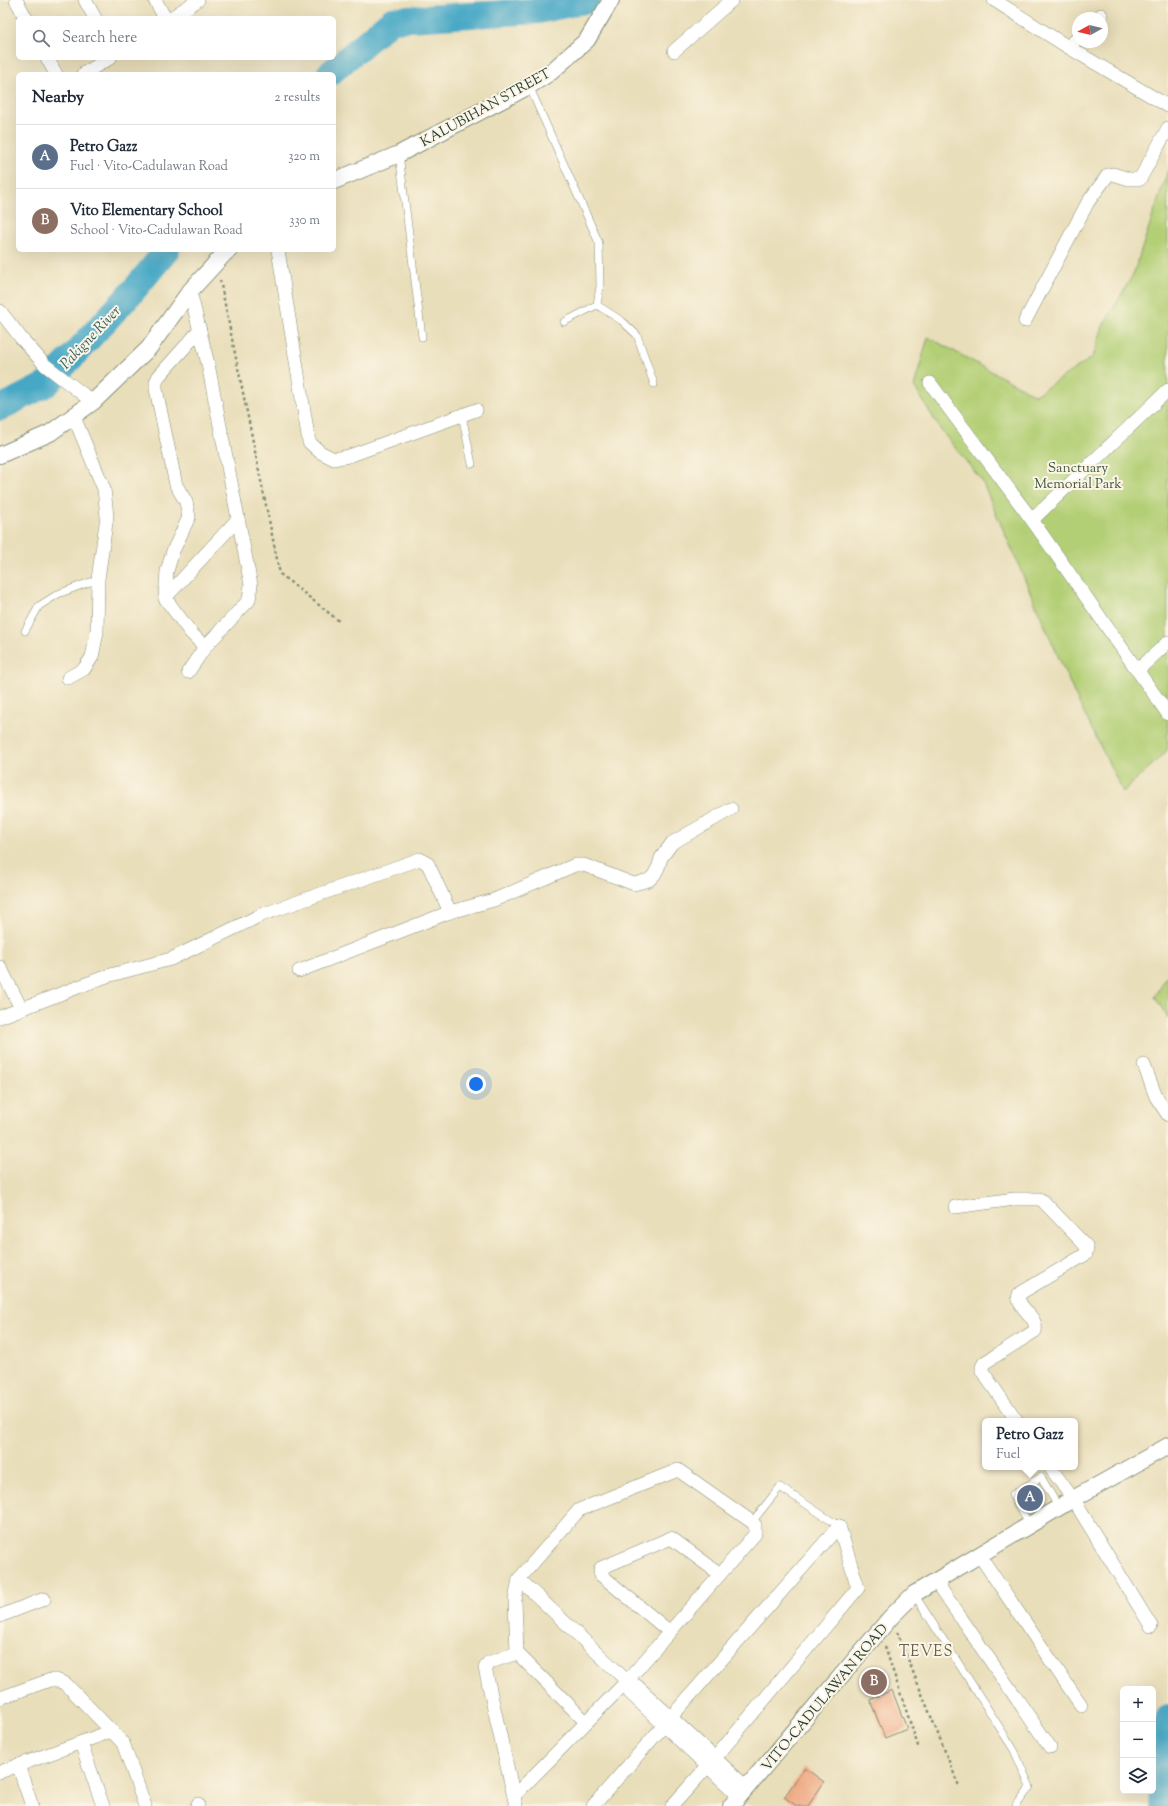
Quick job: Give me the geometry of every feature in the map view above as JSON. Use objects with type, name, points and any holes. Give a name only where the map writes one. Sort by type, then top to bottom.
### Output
[{"type":"street","points":[[16,0],[25,16]]},
{"type":"street","points":[[85,0],[94,16]]},
{"type":"street","points":[[155,0],[164,16]]},
{"type":"street","points":[[174,16],[198,0]]},
{"type":"street","name":"KALUBIHAN STREET","points":[[336,180],[399,154],[529,86],[551,72],[587,40],[611,0]]},
{"type":"street","points":[[674,51],[732,0]]},
{"type":"street","points":[[994,0],[1068,47],[1168,106]]},
{"type":"street","points":[[1068,47],[1072,43]]},
{"type":"street","points":[[48,60],[55,72]]},
{"type":"street","points":[[86,72],[106,60]]},
{"type":"street","points":[[1025,321],[1088,202],[1110,174],[1134,180],[1140,179],[1168,128]]},
{"type":"street","points":[[0,455],[50,433],[93,402],[149,348],[190,291],[227,252]]},
{"type":"street","points":[[278,252],[309,442],[320,452],[334,459],[349,456],[476,410]]},
{"type":"street","points":[[188,672],[205,647],[249,600],[251,585],[200,330],[190,291]]},
{"type":"street","points":[[0,311],[45,365],[93,402]]},
{"type":"street","points":[[200,330],[159,376],[156,382],[157,396],[176,485],[186,502],[189,517],[173,551],[167,571],[165,598],[191,633],[205,647]]},
{"type":"street","points":[[930,383],[1032,520],[1168,714]]},
{"type":"street","points":[[1032,520],[1168,390]]},
{"type":"street","points":[[68,678],[84,669],[92,657],[97,632],[98,579],[107,516],[104,490],[74,417]]},
{"type":"street","points":[[165,598],[238,519]]},
{"type":"street","points":[[1138,670],[1168,642]]},
{"type":"street","points":[[299,971],[450,912],[494,900],[575,865],[584,865],[634,884],[649,880],[658,868],[661,858],[672,843],[731,809]]},
{"type":"street","points":[[0,1017],[107,976],[171,958],[261,915],[420,859],[428,864],[450,912]]},
{"type":"street","points":[[0,967],[21,1008]]},
{"type":"street","points":[[1144,1065],[1156,1097],[1168,1115]]},
{"type":"street","points":[[955,1207],[1015,1199],[1039,1199],[1043,1201],[1087,1247],[1086,1254],[1019,1294],[1020,1302],[1035,1323],[1035,1330],[984,1363],[982,1367],[982,1372],[1015,1418]]},
{"type":"street","name":"VITO-CADULAWAN ROAD","points":[[739,1797],[891,1617],[914,1594],[1030,1525],[1056,1502],[1069,1494],[1168,1446]]},
{"type":"street","points":[[515,1801],[586,1722],[627,1681],[755,1534],[755,1525],[752,1522],[678,1470],[579,1510],[519,1579],[515,1600],[517,1653],[586,1722]]},
{"type":"street","points":[[1052,1470],[1069,1494],[1151,1626]]},
{"type":"street","points":[[593,1806],[839,1526]]},
{"type":"street","points":[[672,1806],[712,1762],[858,1588],[839,1526]]},
{"type":"street","points":[[670,1632],[601,1575],[601,1568],[671,1538],[720,1574]]},
{"type":"street","points":[[980,1556],[1081,1705]]},
{"type":"street","points":[[519,1579],[627,1681],[637,1686],[668,1722],[712,1762],[739,1797]]},
{"type":"street","points":[[936,1582],[1050,1747]]},
{"type":"street","points":[[0,1616],[44,1599]]},
{"type":"street","points":[[515,1801],[485,1668],[488,1663],[517,1653]]},
{"type":"street","points":[[0,1698],[44,1681],[56,1680],[66,1684],[122,1743],[145,1806]]},
{"type":"street","points":[[0,1772],[112,1731]]},
{"type":"street","points":[[81,1743],[103,1806]]},
{"type":"street","points":[[18,1765],[32,1806]]},
{"type":"lane","points":[[529,86],[599,243],[600,286],[597,305]]},
{"type":"lane","points":[[399,154],[422,337]]},
{"type":"lane","points":[[564,322],[597,305]]},
{"type":"lane","points":[[597,305],[622,321],[637,335],[654,384]]},
{"type":"lane","points":[[462,415],[472,464]]},
{"type":"lane","points":[[25,631],[39,606],[58,594],[98,579]]},
{"type":"lane","points":[[1030,1525],[1012,1496],[1041,1477],[1056,1502]]},
{"type":"lane","points":[[752,1522],[780,1487],[839,1526]]},
{"type":"lane","points":[[914,1594],[1014,1750],[1030,1787],[1016,1806]]},
{"type":"path","points":[[216,262],[280,574],[339,621]]},
{"type":"path","points":[[891,1617],[959,1786]]},
{"type":"path","points":[[880,1630],[919,1749]]},
{"type":"green space","name":"Sanctuary Memorial Park","points":[[1168,170],[1168,750],[1123,792],[1075,695],[982,481],[940,429],[914,386],[928,337],[1035,395],[1093,357],[1103,326],[1133,275]]},
{"type":"green space","points":[[1168,974],[1168,1018],[1155,997]]},
{"type":"building","points":[[892,1690],[907,1729],[885,1738],[870,1700]]},
{"type":"building","points":[[805,1768],[824,1782],[808,1806],[797,1806],[784,1797]]},
{"type":"waterway","name":"Pakigne River","points":[[331,72],[392,20],[538,11],[588,0]]},
{"type":"waterway","name":"Pakigne River","points":[[0,408],[47,384],[133,291],[165,252]]},
{"type":"waterway","points":[[1164,1806],[1159,1783],[1159,1733],[1168,1718]]},
{"type":"place","name":"Petro Gazz","points":[[1030,1498]]},
{"type":"place","name":"Vito Elementary School","points":[[874,1682]]},
{"type":"district","name":"TEVES","points":[[926,1651]]}]
